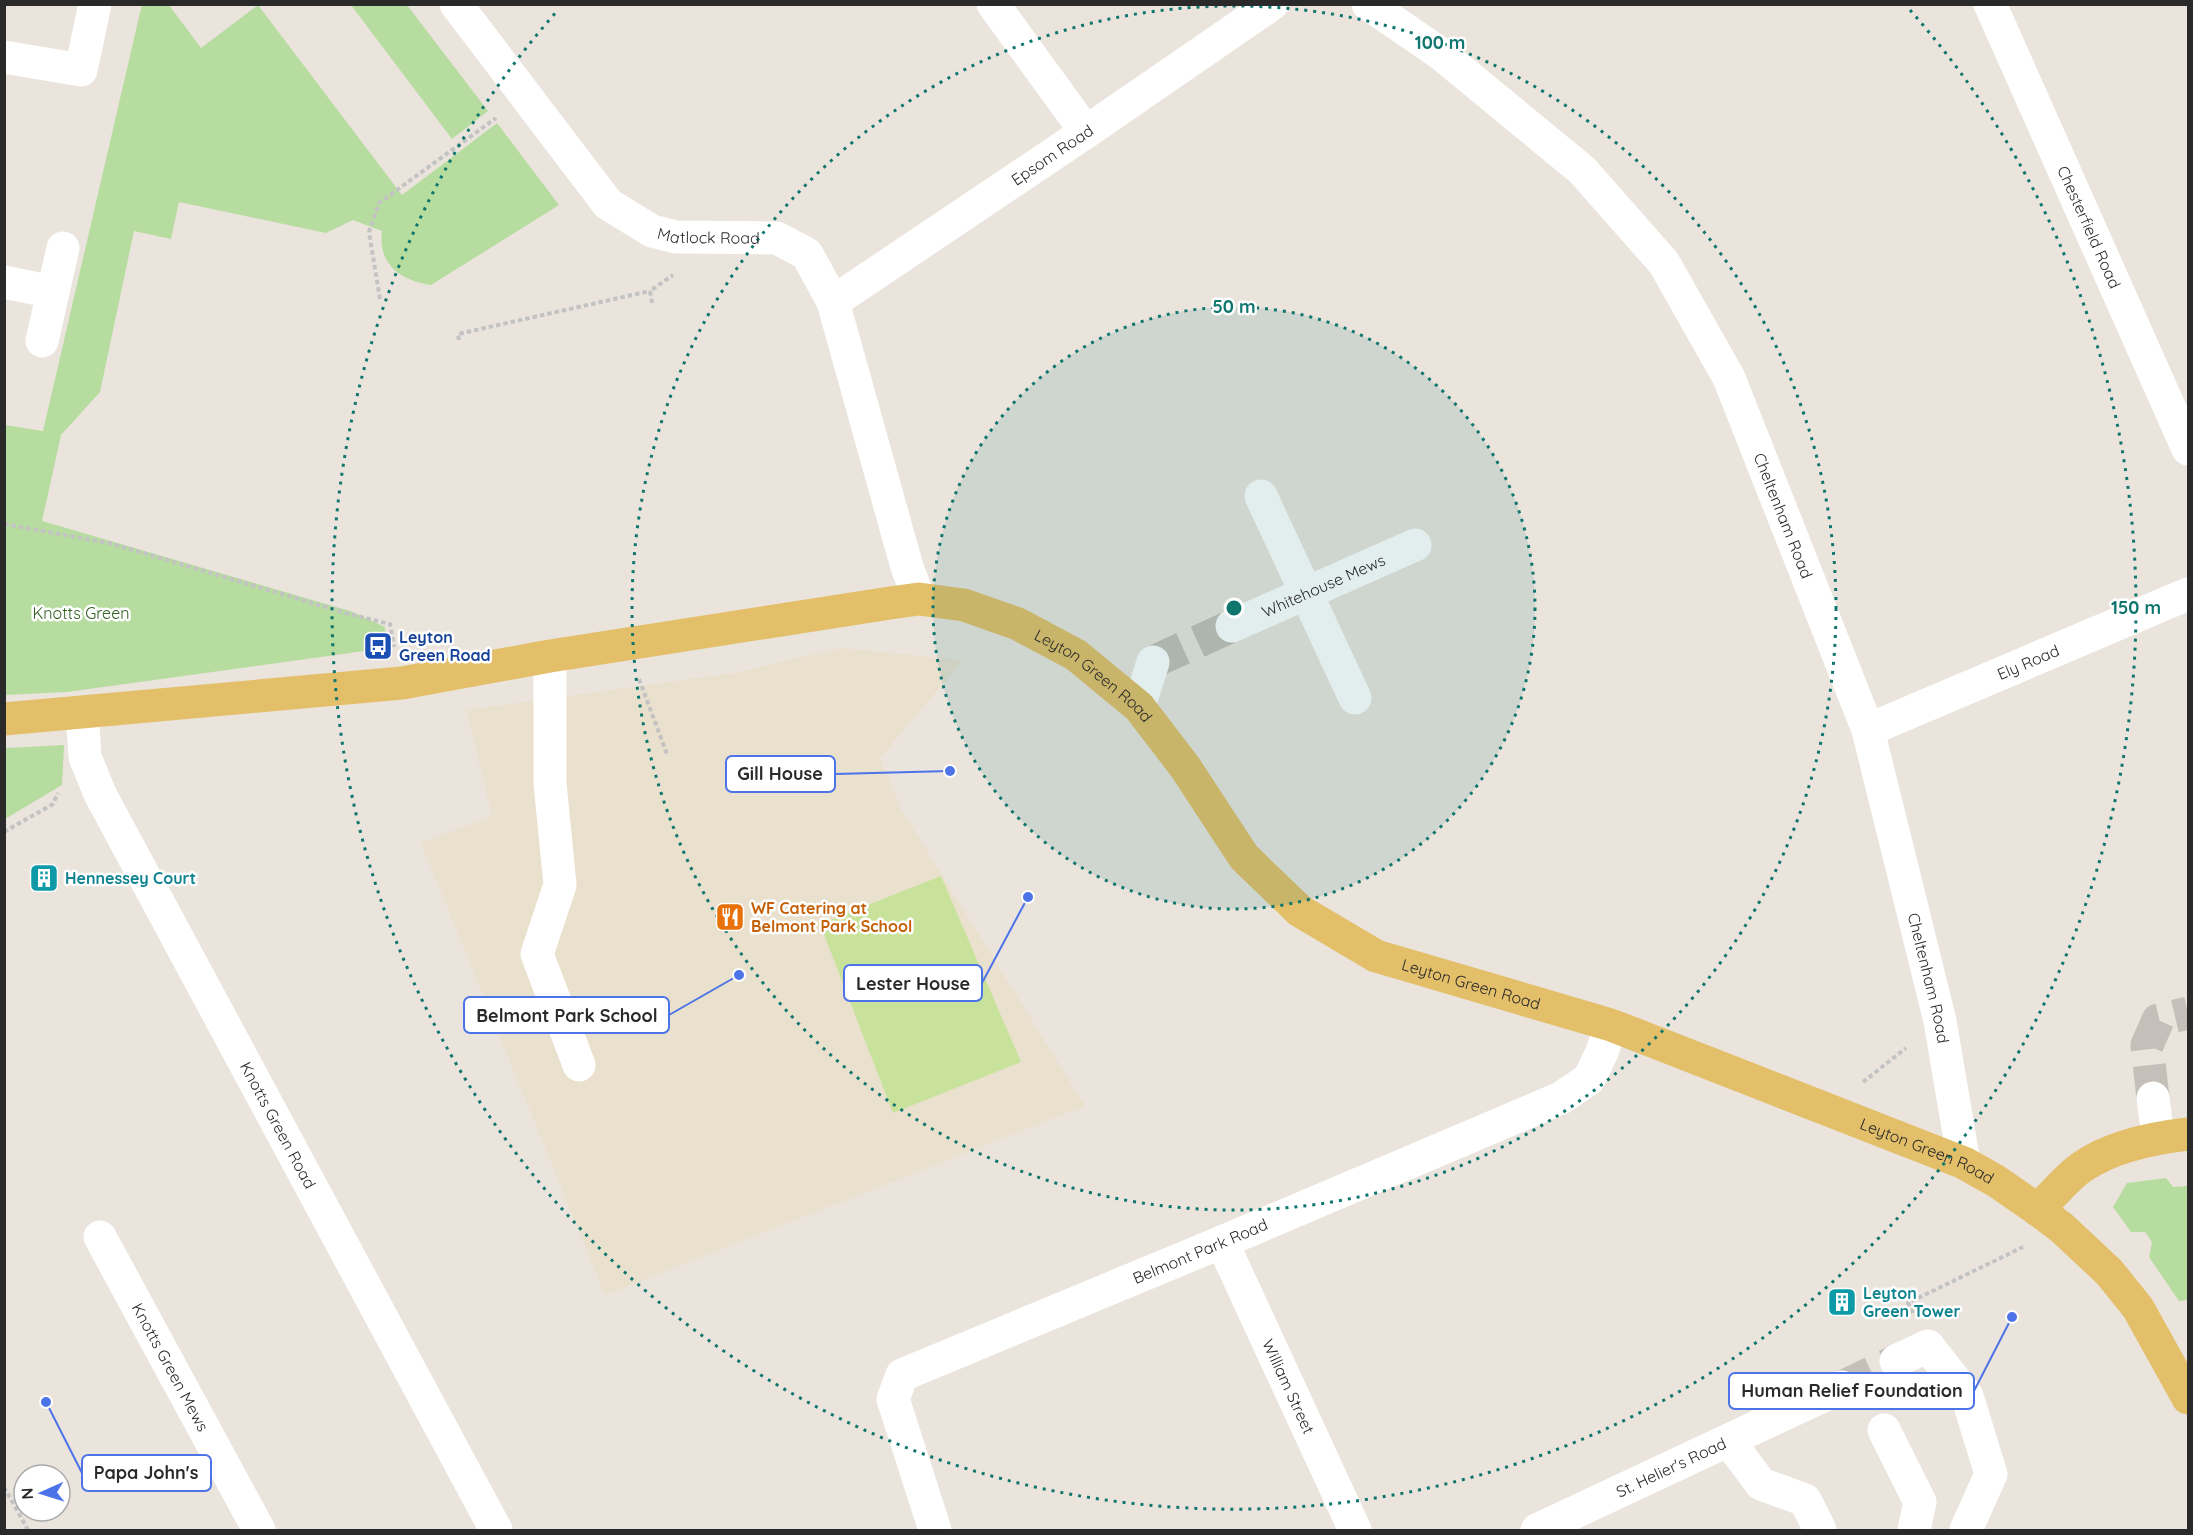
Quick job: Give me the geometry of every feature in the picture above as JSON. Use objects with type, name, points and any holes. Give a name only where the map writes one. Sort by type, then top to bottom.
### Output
[{"type":"main road","name":"Leyton Green Road","points":[[4,719],[393,684],[550,656],[919,599],[964,605],[1018,624],[1076,655],[1139,707],[1185,767],[1244,857],[1300,911],[1376,956],[1611,1024],[1964,1163],[1996,1181],[2050,1219],[2109,1272],[2138,1308],[2188,1398]]},
{"type":"main road","points":[[2050,1219],[2081,1167],[2111,1152],[2173,1136]]},
{"type":"street","points":[[4,57],[81,70],[95,4]]},
{"type":"street","name":"Matlock Road","points":[[456,4],[608,204],[652,231],[676,237],[777,238],[807,254],[833,302],[919,599]]},
{"type":"street","points":[[993,4],[1086,132]]},
{"type":"street","name":"Epsom Road","points":[[833,302],[1272,4]]},
{"type":"street","name":"Cheltenham Road","points":[[1368,4],[1441,54],[1582,170],[1664,262],[1729,378],[1868,730],[1940,1022],[1964,1163]]},
{"type":"street","name":"Chesterfield Road","points":[[1990,4],[2188,449]]},
{"type":"street","points":[[42,341],[63,248]]},
{"type":"street","points":[[4,282],[53,292]]},
{"type":"street","points":[[1261,496],[1355,698]]},
{"type":"street","name":"Whitehouse Mews","points":[[1232,626],[1415,545]]},
{"type":"street","name":"Ely Road","points":[[1868,730],[2188,594]]},
{"type":"street","points":[[550,656],[550,783],[560,885],[537,954],[579,1065]]},
{"type":"street","points":[[1139,707],[1153,662]]},
{"type":"street","name":"Knotts Green Road","points":[[82,712],[85,757],[100,794],[496,1530]]},
{"type":"street","name":"Belmont Park Road","points":[[935,1530],[893,1399],[902,1375],[1561,1098],[1589,1079],[1602,1052],[1611,1024]]},
{"type":"street","points":[[2153,1098],[2173,1136]]},
{"type":"street","name":"Knotts Green Mews","points":[[100,1237],[258,1530]]},
{"type":"street","name":"William Street","points":[[1222,1242],[1355,1530]]},
{"type":"street","points":[[1896,1361],[1928,1346],[1967,1396],[1991,1474],[1966,1530]]},
{"type":"street","name":"St. Helier's Road","points":[[1537,1530],[1842,1387]]},
{"type":"street","points":[[1884,1430],[1920,1502],[1914,1530]]},
{"type":"street","points":[[1729,1441],[1761,1484],[1805,1500],[1820,1530]]},
{"type":"path","points":[[380,299],[369,232],[379,203],[526,96]]},
{"type":"path","points":[[459,340],[458,334],[650,291]]},
{"type":"path","points":[[4,524],[109,543],[390,624]]},
{"type":"path","points":[[626,644],[667,754]]},
{"type":"path","points":[[4,832],[53,804]]},
{"type":"path","points":[[1828,1109],[1940,1022]]},
{"type":"path","points":[[1928,1346],[1908,1303],[2050,1219]]},
{"type":"path","points":[[4,1487],[28,1530]]},
{"type":"shaded area","points":[[841,648],[963,660],[880,758],[901,809],[1085,1106],[605,1295],[421,843],[492,816],[466,710],[734,673]]},
{"type":"green space","name":"Knotts Green","points":[[142,4],[169,5],[201,48],[258,5],[402,195],[497,123],[559,205],[431,285],[410,279],[393,269],[384,253],[382,231],[353,220],[326,233],[179,202],[171,239],[134,231],[100,392],[61,435],[42,521],[350,611],[385,627],[386,648],[67,692],[5,695],[5,425],[43,431]]},
{"type":"green space","points":[[351,5],[407,5],[488,111],[452,139]]},
{"type":"green space","points":[[64,745],[62,785],[5,819],[5,748]]},
{"type":"green space","points":[[941,876],[1021,1062],[893,1113],[820,924]]},
{"type":"green space","points":[[2166,1178],[2173,1187],[2188,1186],[2188,1300],[2179,1301],[2149,1257],[2152,1242],[2145,1232],[2131,1232],[2113,1207],[2127,1183]]},
{"type":"tunnel","points":[[1153,662],[1232,626]]},
{"type":"tunnel","points":[[2153,1098],[2147,1045],[2158,1020],[2188,1013]]},
{"type":"tunnel","points":[[1842,1387],[1896,1361]]},
{"type":"place","name":"Leyton Green Road","points":[[378,646]]},
{"type":"place","name":"Gill House","points":[[950,771]]},
{"type":"place","name":"Hennessey Court","points":[[44,878]]},
{"type":"place","name":"Lester House","points":[[1028,897]]},
{"type":"place","name":"WF Catering at Belmont Park School","points":[[730,917]]},
{"type":"place","name":"Belmont Park School","points":[[739,975]]},
{"type":"place","name":"Leyton Green Tower","points":[[1842,1302]]},
{"type":"place","name":"Human Relief Foundation","points":[[2012,1317]]},
{"type":"place","name":"Papa John's","points":[[46,1402]]}]
